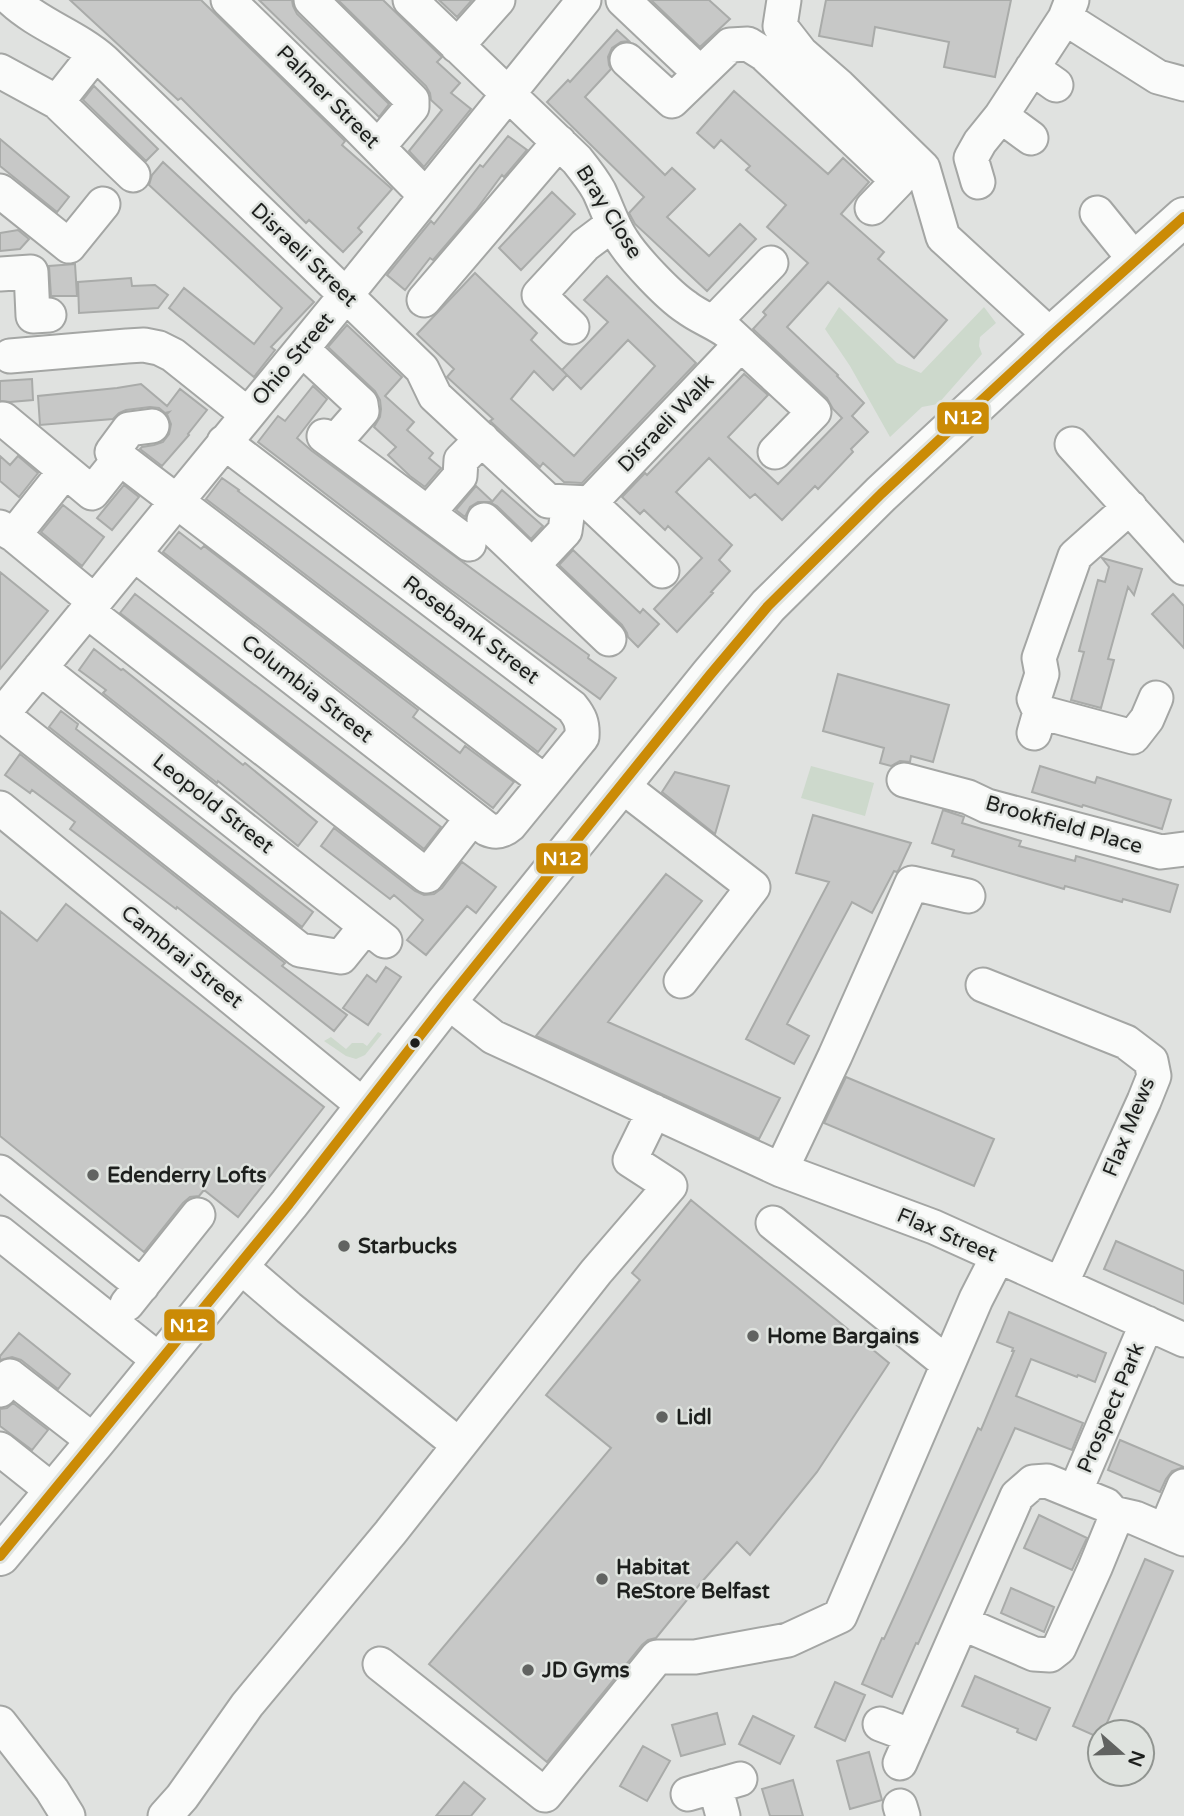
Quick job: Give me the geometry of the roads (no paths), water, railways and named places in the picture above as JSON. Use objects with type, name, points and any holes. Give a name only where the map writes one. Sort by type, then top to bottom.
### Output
[{"type":"main road","points":[[0,1556],[239,1265],[447,1001],[768,606],[881,494],[1051,335],[1184,217]]},
{"type":"street","name":"Palmer Street","points":[[228,0],[426,197]]},
{"type":"street","points":[[311,0],[412,100],[412,107],[378,147]]},
{"type":"street","name":"Bray Close","points":[[410,0],[587,172],[623,242],[662,286],[684,306],[714,322],[741,344],[814,412],[775,452]]},
{"type":"street","points":[[457,46],[498,0]]},
{"type":"street","name":"Ohio Street","points":[[1,716],[584,0]]},
{"type":"street","points":[[623,0],[700,73]]},
{"type":"street","points":[[784,0],[780,26],[801,53],[923,168],[943,237],[1051,335]]},
{"type":"street","name":"Disraeli Street","points":[[16,1],[32,16],[95,54],[422,369],[435,396],[471,450],[548,501],[580,502]]},
{"type":"street","points":[[978,182],[971,158],[1001,116],[1044,76],[1069,9],[1158,77],[1184,84]]},
{"type":"street","points":[[627,60],[672,101],[730,44],[748,44],[764,54],[898,181],[872,208]]},
{"type":"street","points":[[57,102],[95,54]]},
{"type":"street","points":[[0,71],[57,102],[133,175]]},
{"type":"street","points":[[1001,116],[1031,138]]},
{"type":"street","points":[[424,300],[559,142]]},
{"type":"street","points":[[9,199],[69,246],[103,204]]},
{"type":"street","points":[[1097,213],[1135,260]]},
{"type":"street","points":[[572,327],[539,295],[585,245],[613,224]]},
{"type":"street","points":[[714,322],[771,263]]},
{"type":"street","points":[[0,274],[31,272],[33,316],[49,314],[51,352]]},
{"type":"street","name":"Disraeli Walk","points":[[580,502],[741,344]]},
{"type":"street","points":[[10,356],[136,345],[159,348],[173,355],[247,414]]},
{"type":"street","points":[[302,349],[361,404],[362,411],[329,439],[428,513],[477,532],[532,566],[609,639]]},
{"type":"street","points":[[3,419],[92,493],[120,458]]},
{"type":"street","points":[[152,426],[130,429],[111,452],[545,782]]},
{"type":"street","name":"Rosebank Street","points":[[224,442],[572,707],[580,716],[582,737],[510,825],[495,832],[476,821]]},
{"type":"street","points":[[1072,444],[1184,568]]},
{"type":"street","points":[[428,513],[460,476],[471,450]]},
{"type":"street","points":[[65,471],[7,531],[90,606],[427,876],[476,821]]},
{"type":"street","points":[[532,566],[565,530],[580,502],[662,571]]},
{"type":"street","points":[[1130,507],[1075,556],[1039,658],[1042,674],[1034,699],[1037,722],[1133,737],[1147,719],[1156,698]]},
{"type":"street","name":"Columbia Street","points":[[134,554],[476,821]]},
{"type":"street","name":"Leopold Street","points":[[1,716],[300,950],[341,957],[375,933],[40,668]]},
{"type":"street","name":"Brookfield Place","points":[[904,780],[968,797],[987,806],[1161,852],[1184,849]]},
{"type":"street","points":[[621,785],[753,887],[681,981]]},
{"type":"street","name":"Cambrai Street","points":[[0,808],[364,1106]]},
{"type":"street","points":[[781,1170],[912,883],[968,896]]},
{"type":"street","name":"Flax Mews","points":[[983,985],[1126,1042],[1151,1061],[1154,1076],[1144,1101],[1061,1284]]},
{"type":"street","name":"Flax Street","points":[[447,1001],[493,1037],[781,1170],[934,1227],[1184,1340]]},
{"type":"street","points":[[165,1816],[182,1797],[247,1705],[596,1272],[670,1186],[629,1160],[654,1111]]},
{"type":"street","points":[[0,1172],[142,1286]]},
{"type":"street","points":[[113,1323],[198,1215]]},
{"type":"street","points":[[773,1223],[948,1364]]},
{"type":"street","points":[[0,1233],[160,1361]]},
{"type":"street","points":[[380,1664],[545,1795],[657,1657],[695,1657],[788,1640],[840,1616],[976,1299],[998,1256]]},
{"type":"street","points":[[239,1265],[459,1445]]},
{"type":"street","name":"Prospect Park","points":[[1075,1492],[1147,1323]]},
{"type":"street","points":[[0,1390],[10,1376],[95,1442]]},
{"type":"street","points":[[0,1449],[53,1492]]},
{"type":"street","name":"Prospect Park","points":[[880,1724],[906,1750],[1017,1496],[1033,1482],[1047,1481],[1107,1504],[1113,1513],[1135,1518],[1174,1535],[1184,1486]]},
{"type":"street","points":[[962,1623],[1034,1654],[1050,1655],[1059,1648],[1095,1568],[1113,1524],[1113,1513]]},
{"type":"street","points":[[0,1723],[52,1790],[68,1816]]},
{"type":"place","name":"Edenderry Lofts","points":[[93,1175]]},
{"type":"place","name":"Starbucks","points":[[344,1246]]},
{"type":"place","name":"Home Bargains","points":[[753,1336]]},
{"type":"place","name":"Lidl","points":[[662,1417]]},
{"type":"place","name":"Habitat ReStore Belfast","points":[[602,1579]]},
{"type":"place","name":"JD Gyms","points":[[528,1670]]}]
